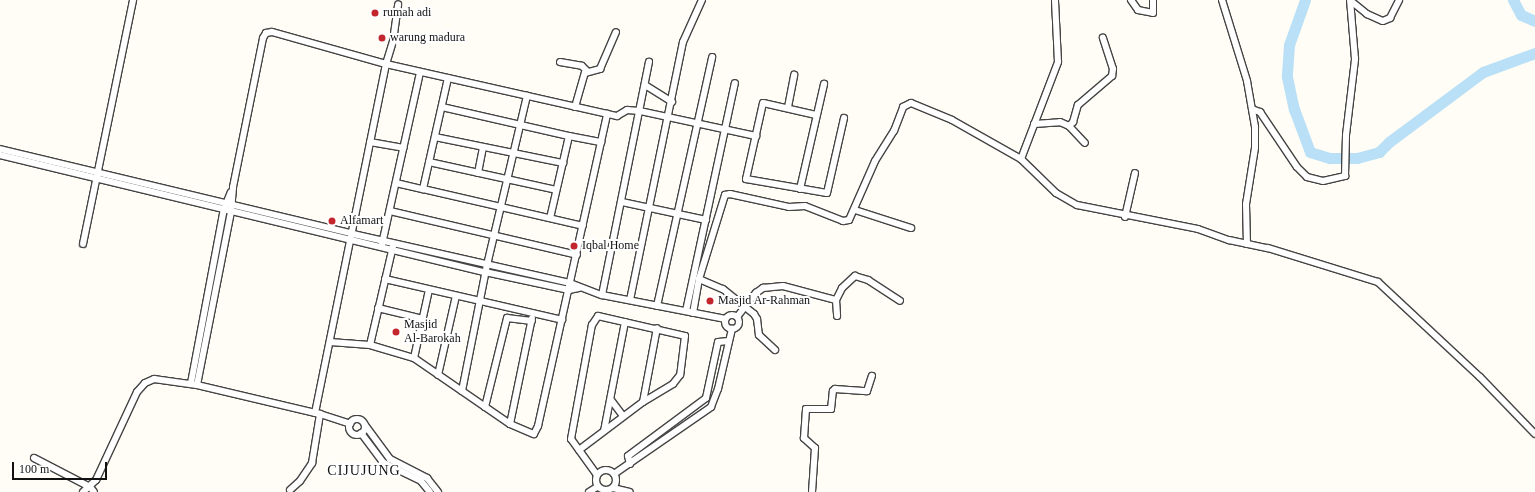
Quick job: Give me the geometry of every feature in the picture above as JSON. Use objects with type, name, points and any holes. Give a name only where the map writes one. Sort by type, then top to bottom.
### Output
[{"type":"street","points":[[83,244],[133,0]]},
{"type":"street","points":[[630,300],[687,29],[702,0]]},
{"type":"street","points":[[1021,159],[1058,62],[1055,0]]},
{"type":"street","points":[[1131,0],[1138,10],[1152,12],[1153,0]]},
{"type":"street","points":[[1222,0],[1247,81],[1252,109],[1255,148],[1246,204],[1247,244]]},
{"type":"street","points":[[1350,1],[1367,14],[1384,21],[1390,18],[1399,0]]},
{"type":"street","points":[[1252,109],[1260,112],[1297,167],[1307,177],[1314,180],[1332,181],[1345,176],[1345,148],[1355,59],[1350,1]]},
{"type":"street","points":[[290,490],[300,481],[312,463],[317,413],[330,342],[386,64],[393,41],[398,4]]},
{"type":"street","points":[[191,383],[263,38],[266,33],[272,32],[386,64],[607,114],[619,116],[627,110],[640,111],[756,136]]},
{"type":"street","points":[[587,71],[600,69],[616,32]]},
{"type":"street","points":[[1069,126],[1073,122],[1078,106],[1112,76],[1113,69],[1103,38]]},
{"type":"street","points":[[657,306],[678,214],[696,123],[712,57]]},
{"type":"street","points":[[560,62],[582,66],[587,71]]},
{"type":"street","points":[[602,295],[622,202],[649,62]]},
{"type":"street","points":[[575,107],[587,71]]},
{"type":"street","points":[[382,244],[420,72]]},
{"type":"street","points":[[788,107],[794,76]]},
{"type":"street","points":[[423,189],[448,78]]},
{"type":"street","points":[[686,311],[734,84]]},
{"type":"street","points":[[800,189],[824,84]]},
{"type":"street","points":[[645,86],[672,102]]},
{"type":"street","points":[[462,391],[486,268],[527,96]]},
{"type":"street","points":[[816,115],[788,107],[763,103],[745,182],[827,194],[844,118]]},
{"type":"street","points":[[693,313],[699,279],[727,193],[789,207],[805,206],[843,221],[849,220],[855,210],[875,161],[894,131],[906,103],[911,103],[952,120],[1021,159],[1046,184],[1070,202],[1125,217],[1198,229],[1365,277],[1387,288],[1480,377],[1535,434]]},
{"type":"street","points":[[442,107],[601,142]]},
{"type":"street","points":[[330,342],[370,346],[414,358],[510,424],[529,433],[536,432],[577,255],[607,114]]},
{"type":"street","points":[[1034,124],[1053,120],[1069,126],[1085,143]]},
{"type":"street","points":[[550,218],[569,136]]},
{"type":"street","points":[[435,137],[563,163]]},
{"type":"street","points":[[370,142],[403,148]]},
{"type":"street","points":[[478,173],[483,147]]},
{"type":"street","points":[[0,149],[228,208],[352,238],[579,288],[602,295],[726,319],[731,315],[737,317]]},
{"type":"street","points":[[0,155],[98,175]]},
{"type":"street","points":[[429,162],[556,190]]},
{"type":"street","points":[[1125,217],[1135,172]]},
{"type":"street","points":[[396,183],[583,226]]},
{"type":"street","points":[[622,202],[706,220]]},
{"type":"street","points":[[197,385],[228,208]]},
{"type":"street","points":[[855,210],[910,228]]},
{"type":"street","points":[[390,211],[494,234],[577,255]]},
{"type":"street","points":[[370,346],[392,246]]},
{"type":"street","points":[[837,316],[836,300],[846,284],[854,276],[868,280],[900,301]]},
{"type":"street","points":[[385,279],[480,302],[532,318]]},
{"type":"street","points":[[699,279],[723,289],[746,307],[757,319],[760,335],[775,350]]},
{"type":"street","points":[[737,317],[756,293],[774,285],[836,300]]},
{"type":"street","points":[[414,358],[429,290]]},
{"type":"street","points":[[438,374],[456,296]]},
{"type":"street","points":[[378,308],[423,318]]},
{"type":"street","points":[[579,450],[623,416],[673,384],[681,368],[685,336],[657,328],[598,316],[592,325],[571,439],[597,475],[597,487]]},
{"type":"street","points":[[614,474],[711,407],[718,389],[732,329],[739,325],[737,317]]},
{"type":"street","points":[[485,407],[507,318],[562,320]]},
{"type":"street","points":[[510,424],[532,318]]},
{"type":"street","points":[[726,319],[728,327],[732,329]]},
{"type":"street","points":[[604,431],[625,322]]},
{"type":"street","points":[[643,402],[657,328]]},
{"type":"street","points":[[630,464],[628,456],[704,400],[718,342],[729,341]]},
{"type":"street","points":[[812,492],[815,448],[804,438],[806,409],[831,409],[833,391],[835,389],[867,391],[872,376]]},
{"type":"street","points":[[92,490],[141,386],[154,379],[191,383],[317,413],[350,424],[354,434],[361,433]]},
{"type":"street","points":[[708,387],[718,389]]},
{"type":"street","points":[[611,400],[623,416]]},
{"type":"street","points":[[681,418],[686,425]]},
{"type":"street","points":[[350,424],[358,419],[390,459],[427,478],[438,492]]},
{"type":"street","points":[[361,433],[365,426]]},
{"type":"street","points":[[361,433],[384,463],[421,481],[430,492]]},
{"type":"street","points":[[654,436],[660,443]]},
{"type":"street","points":[[34,458],[92,490]]},
{"type":"street","points":[[597,475],[608,470],[614,474],[616,482],[613,488]]},
{"type":"street","points":[[597,487],[604,491],[613,488],[630,492]]},
{"type":"street","points":[[589,492],[597,487]]},
{"type":"street","points":[[84,492],[92,490]]},
{"type":"waterway","points":[[1305,0],[1289,45],[1287,77],[1294,109],[1310,152],[1330,158],[1357,158],[1379,152],[1389,142],[1483,72],[1535,53]]},
{"type":"waterway","points":[[1513,0],[1521,15],[1535,21]]},
{"type":"place","name":"rumah adi","points":[[375,13]]},
{"type":"place","name":"warung madura","points":[[382,38]]},
{"type":"place","name":"Alfamart","points":[[332,221]]},
{"type":"place","name":"Iqbal Home","points":[[574,246]]},
{"type":"place","name":"Masjid Ar-Rahman","points":[[710,301]]},
{"type":"place","name":"Masjid Al-Barokah","points":[[396,332]]},
{"type":"district","name":"CIJUJUNG","points":[[364,471]]}]
